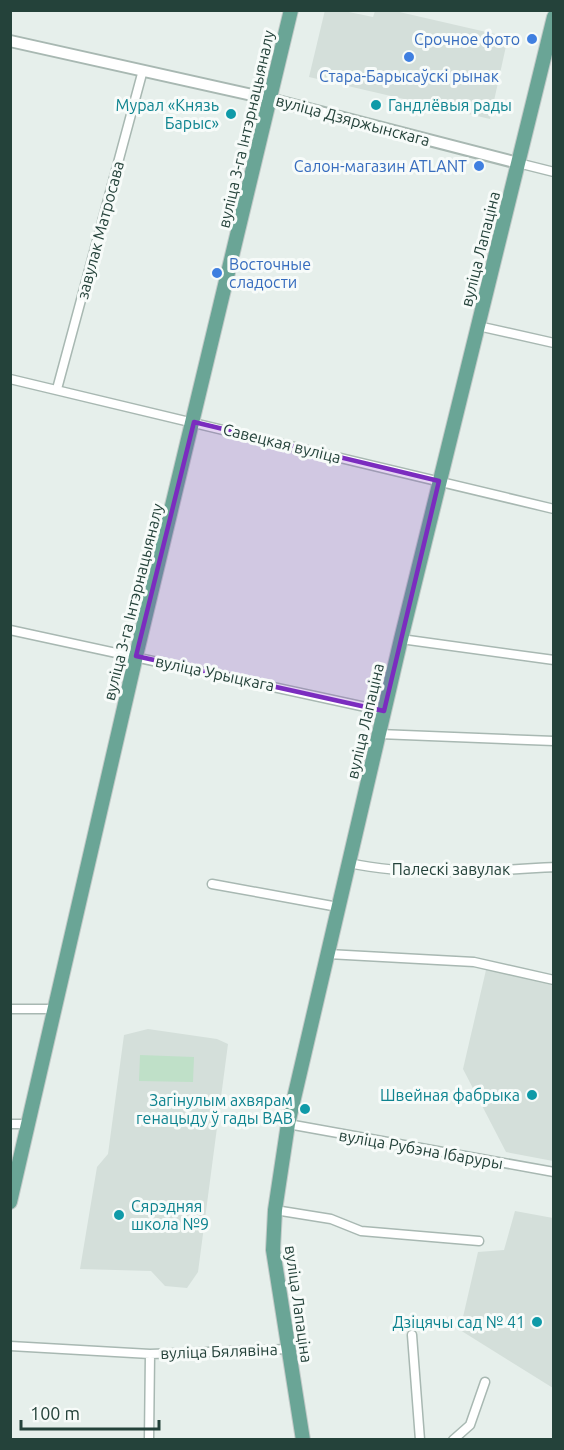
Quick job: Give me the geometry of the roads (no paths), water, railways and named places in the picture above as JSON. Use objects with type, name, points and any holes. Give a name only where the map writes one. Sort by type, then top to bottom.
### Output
[{"type":"main road","name":"вуліца 3-га Інтэрнацыяналу","points":[[10,1202],[136,656],[194,422],[291,10]]},
{"type":"main road","name":"вуліца Лапаціна","points":[[303,1440],[273,1250],[274,1210],[288,1124],[401,639],[554,17]]},
{"type":"street","name":"вуліца Дзяржынскага","points":[[10,41],[270,99],[554,172]]},
{"type":"street","name":"завулак Матросава","points":[[57,389],[143,70]]},
{"type":"street","points":[[478,326],[554,343]]},
{"type":"street","name":"Савецкая вуліца","points":[[10,379],[554,509]]},
{"type":"street","name":"вуліца Урыцкага","points":[[10,630],[384,711]]},
{"type":"street","points":[[401,639],[554,660]]},
{"type":"street","points":[[379,734],[554,741]]},
{"type":"street","name":"Палескі завулак","points":[[349,863],[377,869],[505,870],[554,867]]},
{"type":"street","points":[[212,884],[338,907]]},
{"type":"street","points":[[328,954],[474,962],[554,980]]},
{"type":"street","points":[[10,1009],[54,1009]]},
{"type":"street","points":[[10,1124],[27,1124]]},
{"type":"street","name":"вуліца Рубэна Ібаруры","points":[[288,1124],[554,1172]]},
{"type":"street","points":[[274,1210],[331,1219],[361,1231],[479,1241]]},
{"type":"street","points":[[412,1335],[420,1440]]},
{"type":"street","name":"вуліца Бялявіна","points":[[10,1346],[150,1354],[259,1352],[289,1349]]},
{"type":"street","name":"вуліца Бялявіна","points":[[149,1440],[150,1354]]},
{"type":"street","points":[[453,1440],[470,1425],[485,1382]]},
{"type":"place","name":"Срочное фото","points":[[532,39]]},
{"type":"place","name":"Стара-Барысаўскі рынак","points":[[409,57]]},
{"type":"place","name":"Гандлёвыя рады","points":[[376,105]]},
{"type":"place","name":"Мурал «Князь Барыс»","points":[[231,114]]},
{"type":"place","name":"Салон-магазин ATLANT","points":[[479,166]]},
{"type":"place","name":"Восточные сладости","points":[[217,273]]},
{"type":"place","name":"Швейная фабрыка","points":[[532,1095]]},
{"type":"place","name":"Загінулым ахвярам генацыду ў гады ВАВ","points":[[305,1109]]},
{"type":"place","name":"Сярэдняя школа №9","points":[[119,1215]]},
{"type":"place","name":"Дзіцячы сад № 41","points":[[537,1322]]}]
